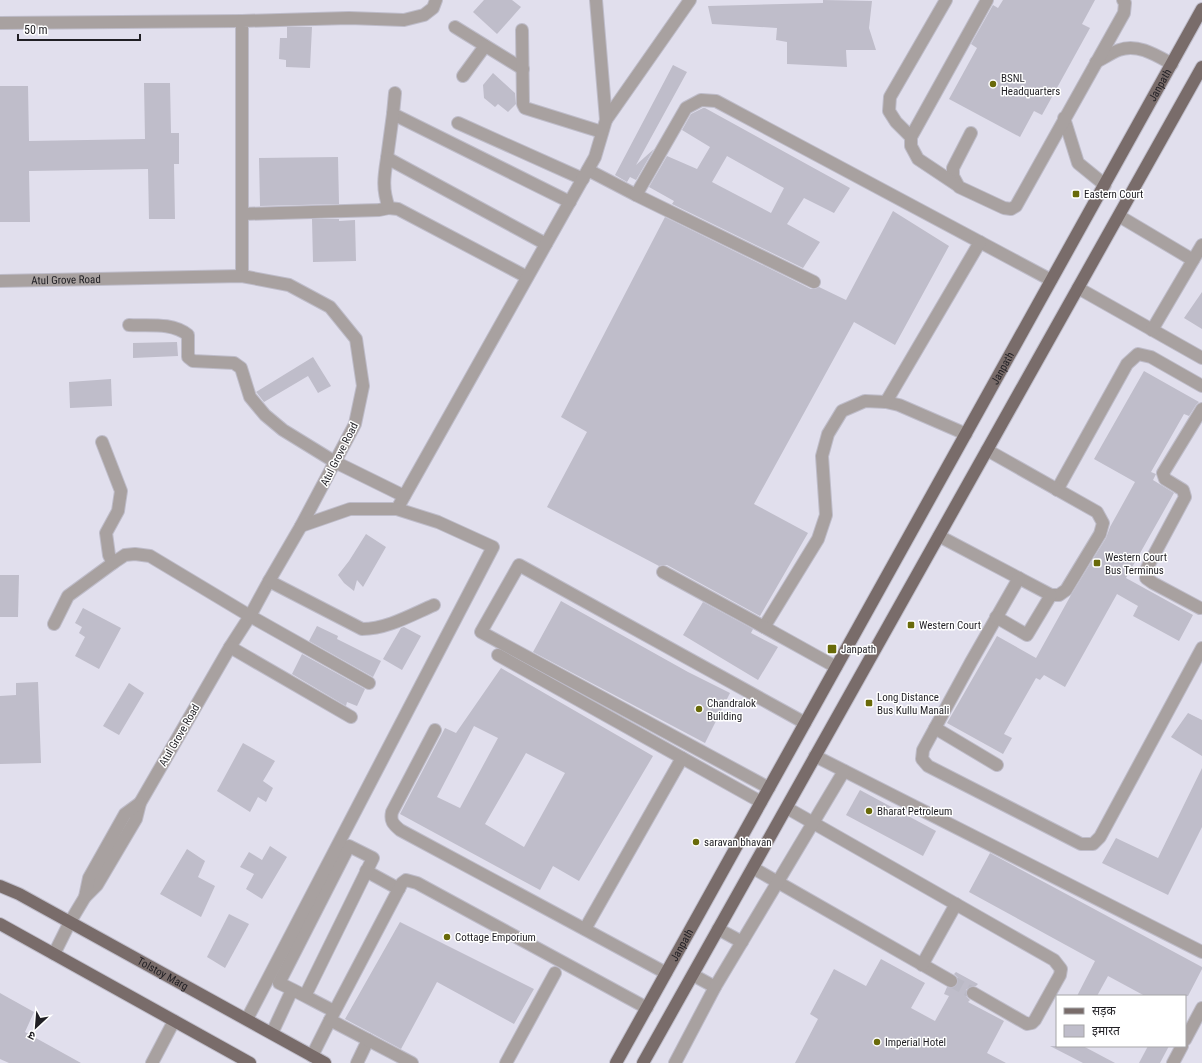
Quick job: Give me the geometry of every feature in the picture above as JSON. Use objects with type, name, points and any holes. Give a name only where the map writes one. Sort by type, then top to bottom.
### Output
[{"type":"main road","name":"Janpath","points":[[616,1063],[1202,9]]},
{"type":"main road","points":[[643,1063],[1202,67]]},
{"type":"main road","name":"Tolstoy Marg","points":[[0,886],[19,894],[325,1063]]},
{"type":"main road","points":[[0,924],[250,1063]]},
{"type":"street","points":[[0,23],[242,21],[349,18],[404,20],[424,15],[433,8],[436,0]]},
{"type":"street","points":[[596,0],[606,120]]},
{"type":"street","points":[[397,509],[595,157],[606,120],[690,0]]},
{"type":"street","points":[[911,137],[896,122],[889,111],[890,97],[946,0]]},
{"type":"street","points":[[986,0],[911,137],[912,146],[918,159],[959,187],[1004,208],[1011,209],[1016,206],[1124,13],[1125,3],[1123,0]]},
{"type":"street","points":[[242,21],[242,276]]},
{"type":"street","points":[[455,27],[523,69]]},
{"type":"street","points":[[522,30],[523,104],[526,108],[602,132]]},
{"type":"street","points":[[463,76],[485,46]]},
{"type":"street","points":[[1096,62],[1120,50],[1138,48],[1172,64]]},
{"type":"street","points":[[389,208],[384,195],[384,184],[395,94]]},
{"type":"street","points":[[636,195],[686,108],[701,100],[716,101],[1051,280]]},
{"type":"street","points":[[393,114],[570,202]]},
{"type":"street","points":[[1064,118],[1078,163],[1105,184]]},
{"type":"street","points":[[458,123],[636,195],[814,282]]},
{"type":"street","points":[[959,187],[953,176],[953,168],[971,133]]},
{"type":"street","points":[[387,158],[546,244]]},
{"type":"street","points":[[242,214],[379,210],[389,208],[398,209],[527,277]]},
{"type":"street","points":[[1119,216],[1193,260]]},
{"type":"street","points":[[886,402],[980,242]]},
{"type":"street","points":[[1152,330],[1202,245]]},
{"type":"street","name":"Atul Grove Road","points":[[0,281],[242,276],[289,285],[330,307],[356,339],[363,386],[355,424],[302,526],[140,803],[136,818],[98,885],[85,897],[70,922],[54,954]]},
{"type":"street","points":[[1078,288],[1202,358]]},
{"type":"street","points":[[129,325],[172,326],[183,331],[188,335],[188,357],[193,361],[234,363],[241,368],[250,397],[265,415],[283,430],[335,462],[404,496]]},
{"type":"street","points":[[1057,490],[1128,364],[1138,354],[1150,357],[1202,386]]},
{"type":"street","points":[[764,627],[818,539],[826,515],[822,456],[828,434],[842,411],[865,401],[886,402],[899,405],[966,434]]},
{"type":"street","points":[[1200,608],[1146,578],[1147,568],[1184,497],[1184,490],[1165,479],[1163,473],[1202,409]]},
{"type":"street","points":[[102,442],[121,491],[118,511],[106,533],[109,555],[113,563]]},
{"type":"street","points":[[939,536],[1051,595],[1059,595],[1066,590],[1100,534],[1103,523],[1097,512],[987,450]]},
{"type":"street","points":[[248,1020],[493,547],[438,522],[397,509],[350,509],[302,526]]},
{"type":"street","points":[[54,624],[68,596],[113,563],[126,555],[135,554],[150,556],[250,616],[369,683]]},
{"type":"street","points":[[769,788],[481,632],[519,565],[805,723]]},
{"type":"street","points":[[663,572],[836,667]]},
{"type":"street","points":[[1019,578],[923,750],[922,759],[928,766],[1081,844],[1093,844],[1100,837],[1202,648]]},
{"type":"street","points":[[269,581],[362,629],[374,629],[395,623],[434,605]]},
{"type":"street","points":[[996,618],[1028,635],[1051,595]]},
{"type":"street","points":[[230,647],[352,717]]},
{"type":"street","points":[[498,655],[761,802]]},
{"type":"street","points":[[935,728],[997,765]]},
{"type":"street","points":[[435,730],[392,812],[391,818],[393,824],[400,830],[666,973]]},
{"type":"street","points":[[816,756],[1202,952]]},
{"type":"street","points":[[585,930],[682,758]]},
{"type":"street","points":[[675,1063],[715,987],[844,771]]},
{"type":"street","points":[[787,808],[1054,960],[1061,969],[1060,975],[1039,1014],[1032,1023],[1026,1024],[973,993]]},
{"type":"street","points":[[305,996],[373,858],[348,846],[279,983],[305,996],[368,1040],[412,1063]]},
{"type":"street","points":[[753,868],[951,981]]},
{"type":"street","points":[[366,871],[399,889]]},
{"type":"street","points":[[312,1056],[402,882],[406,880],[417,883],[647,1008]]},
{"type":"street","points":[[922,965],[956,904]]},
{"type":"street","points":[[718,929],[742,942]]},
{"type":"street","points":[[506,1063],[555,973]]},
{"type":"street","points":[[692,975],[715,987]]},
{"type":"street","points":[[272,1033],[292,990]]},
{"type":"street","points":[[1186,1038],[1202,1008]]},
{"type":"street","points":[[152,1063],[174,1020]]},
{"type":"street","points":[[357,1063],[368,1040]]},
{"type":"street","points":[[1173,1063],[1181,1047]]},
{"type":"building","points":[[484,0],[512,0],[521,7],[497,34],[473,12]]},
{"type":"building","points":[[823,0],[872,1],[869,28],[876,50],[846,50],[847,67],[787,64],[787,42],[776,40],[777,28],[712,24],[708,6],[823,3]]},
{"type":"building","points":[[1003,0],[1095,0],[1082,24],[1090,28],[1042,115],[1034,111],[1020,137],[949,99],[977,48],[971,44],[993,5],[998,8]]},
{"type":"building","points":[[287,27],[312,27],[310,68],[286,67],[286,60],[279,59],[280,38],[287,38]]},
{"type":"building","points":[[673,65],[687,72],[636,165],[654,149],[636,180],[630,177],[627,182],[615,175]]},
{"type":"building","points":[[493,73],[515,93],[516,104],[508,112],[498,104],[495,107],[484,98],[483,85]]},
{"type":"building","points":[[144,83],[170,83],[171,133],[179,133],[179,164],[174,164],[175,219],[149,219],[148,169],[29,171],[30,222],[0,222],[0,86],[28,86],[29,141],[145,139]]},
{"type":"building","points":[[705,108],[850,188],[834,213],[804,198],[787,224],[820,242],[803,268],[672,204],[674,201],[649,187],[667,156],[697,169],[710,147],[682,130],[691,114]],"holes":[[[727,156],[784,188],[771,213],[712,182]]]},
{"type":"building","points":[[338,157],[339,204],[260,206],[259,158]]},
{"type":"building","points":[[893,211],[949,246],[895,345],[854,322],[754,504],[808,533],[760,616],[667,565],[659,566],[547,507],[587,432],[561,417],[665,217],[811,289],[819,287],[846,300]]},
{"type":"building","points":[[312,219],[339,219],[339,221],[355,220],[356,261],[313,262]]},
{"type":"building","points":[[1202,292],[1202,329],[1184,318]]},
{"type":"building","points":[[177,342],[178,356],[133,358],[133,343]]},
{"type":"building","points":[[313,357],[331,386],[318,393],[308,376],[264,402],[256,392]]},
{"type":"building","points":[[1144,371],[1199,402],[1189,416],[1184,414],[1151,472],[1156,474],[1153,480],[1174,493],[1126,578],[1193,615],[1179,641],[1133,616],[1138,606],[1117,594],[1065,687],[1044,675],[1040,680],[1036,678],[1004,734],[1012,738],[1003,754],[947,723],[997,636],[1036,658],[1071,595],[1106,538],[1110,527],[1135,482],[1094,459]]},
{"type":"building","points":[[111,379],[112,406],[70,408],[69,382]]},
{"type":"building","points":[[366,534],[386,547],[363,587],[357,580],[354,591],[344,583],[338,575]]},
{"type":"building","points":[[0,575],[19,575],[18,617],[0,617]]},
{"type":"building","points":[[561,601],[688,672],[730,693],[705,743],[533,652]]},
{"type":"building","points":[[703,602],[753,629],[751,633],[778,647],[758,680],[683,635]]},
{"type":"building","points":[[83,608],[121,628],[99,669],[75,656],[85,637],[79,633],[82,627],[75,623]]},
{"type":"building","points":[[317,626],[338,636],[337,639],[381,661],[373,677],[309,641]]},
{"type":"building","points":[[404,627],[421,636],[402,670],[383,659],[401,628]]},
{"type":"building","points":[[302,654],[365,689],[357,706],[347,702],[346,706],[292,674]]},
{"type":"building","points":[[501,668],[653,756],[579,881],[553,866],[540,890],[400,814],[445,728],[456,733]],"holes":[[[474,726],[498,738],[460,808],[437,797]],[[526,753],[565,773],[524,847],[485,824]]]},
{"type":"building","points":[[38,682],[41,763],[0,764],[0,696],[16,695],[16,683]]},
{"type":"building","points":[[129,683],[144,693],[119,735],[103,726]]},
{"type":"building","points":[[1188,713],[1202,720],[1202,756],[1171,737]]},
{"type":"building","points":[[243,743],[275,761],[263,781],[273,788],[266,802],[258,797],[250,812],[217,791]]},
{"type":"building","points":[[1202,768],[1202,827],[1168,895],[1102,863],[1116,838],[1158,858]]},
{"type":"building","points":[[860,790],[936,831],[923,856],[846,815]]},
{"type":"building","points":[[270,846],[287,857],[262,899],[246,889],[254,874],[240,867],[249,852],[262,860]]},
{"type":"building","points":[[187,849],[205,861],[198,877],[215,886],[201,917],[160,894]]},
{"type":"building","points":[[990,853],[1202,967],[1202,969],[1188,996],[1143,995],[1108,976],[1098,995],[1078,995],[1095,961],[969,892]]},
{"type":"building","points":[[229,914],[249,924],[225,968],[207,957]]},
{"type":"building","points":[[400,922],[534,989],[514,1024],[437,982],[401,1049],[345,1019]]},
{"type":"building","points":[[881,959],[925,983],[911,1008],[935,1021],[949,996],[944,994],[947,987],[954,988],[958,984],[958,978],[954,974],[956,972],[978,984],[976,986],[970,986],[966,990],[966,996],[970,1000],[968,1002],[1004,1021],[987,1053],[1006,1063],[795,1063],[818,1019],[810,1014],[834,969],[866,986]]},
{"type":"building","points":[[0,993],[34,1012],[25,1032],[81,1063],[9,1063],[0,1059]]},
{"type":"building","points":[[1050,1046],[1085,1047],[1115,1063],[1083,1063]]},
{"type":"building","points":[[1147,1047],[1168,1047],[1160,1063],[1139,1063]]},
{"type":"tunnel","points":[[951,981],[973,993]]},
{"type":"place","name":"BSNL Headquarters","points":[[993,84]]},
{"type":"place","name":"Eastern Court","points":[[1076,194]]},
{"type":"place","name":"Western Court Bus Terminus","points":[[1097,563]]},
{"type":"place","name":"Western Court","points":[[911,625]]},
{"type":"place","name":"Janpath","points":[[832,649]]},
{"type":"place","name":"Long Distance Bus Kullu Manali","points":[[869,703]]},
{"type":"place","name":"Chandralok Building","points":[[699,709]]},
{"type":"place","name":"Bharat Petroleum","points":[[869,811]]},
{"type":"place","name":"saravan bhavan","points":[[696,842]]},
{"type":"place","name":"Cottage Emporium","points":[[447,937]]},
{"type":"place","name":"Imperial Hotel","points":[[877,1042]]}]
